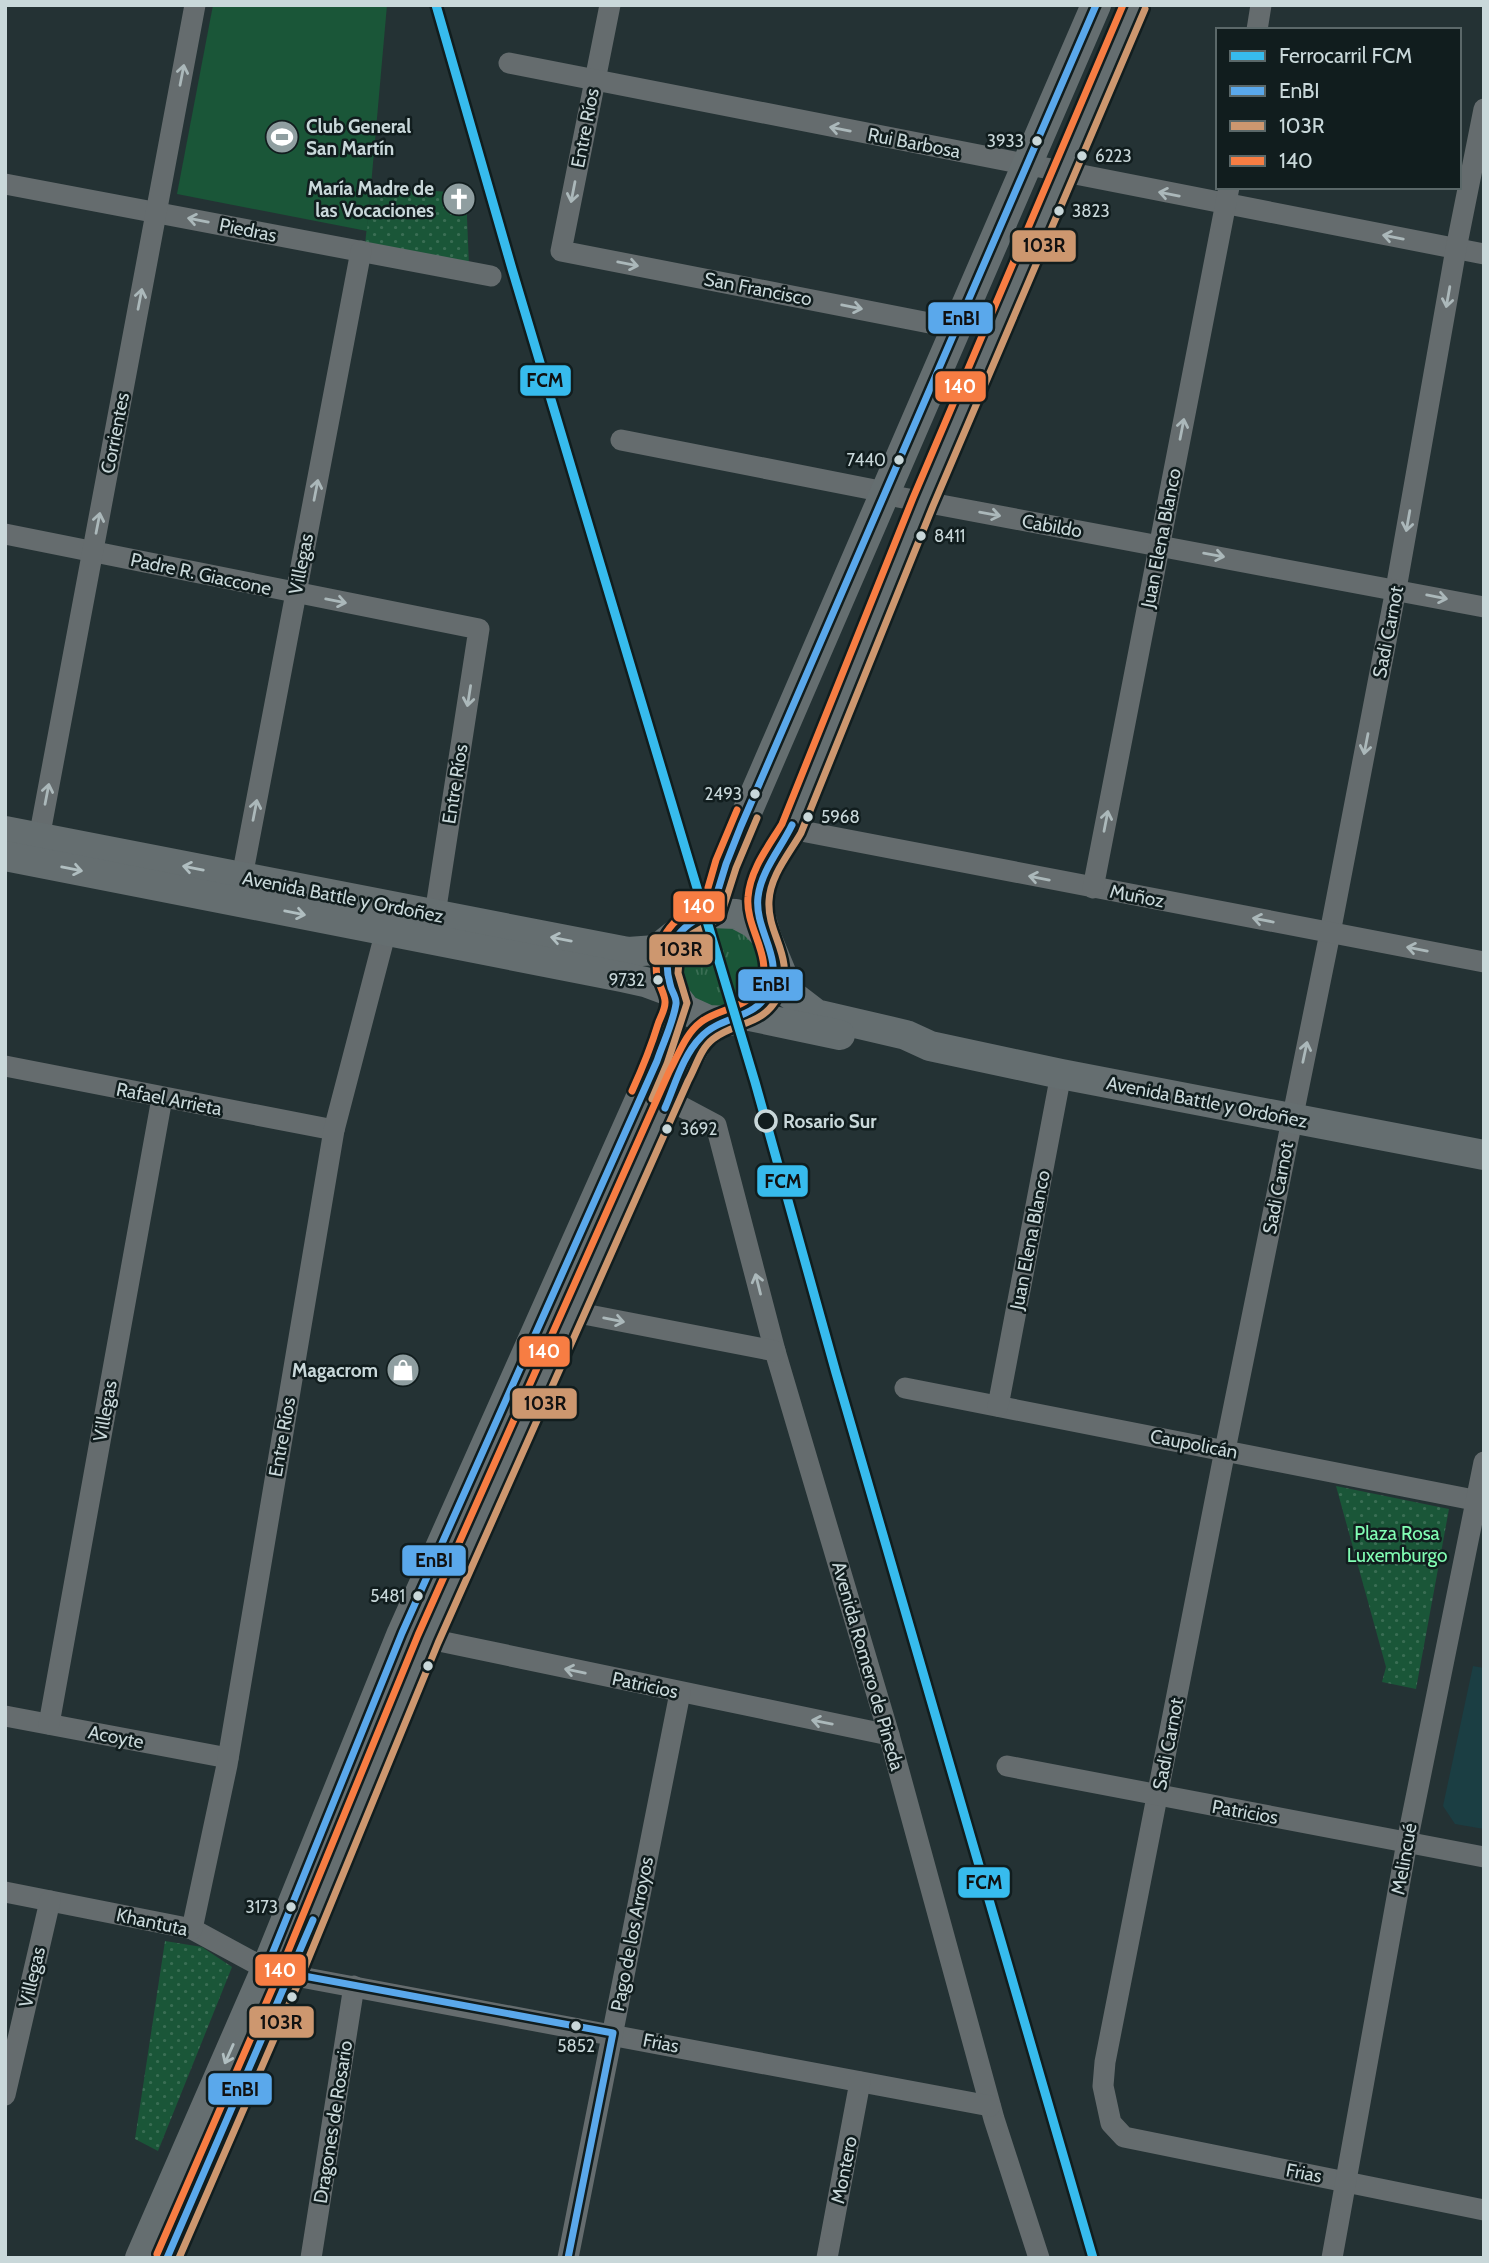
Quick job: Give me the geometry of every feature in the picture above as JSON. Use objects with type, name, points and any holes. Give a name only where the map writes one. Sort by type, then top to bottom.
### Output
[{"type":"main road","points":[[711,913],[741,827],[1096,5]]},
{"type":"main road","points":[[561,1309],[700,1037],[757,1008],[768,994],[774,978],[771,948],[758,907],[763,878],[791,829],[923,502],[1135,5]]},
{"type":"main road","name":"Avenida Battle y Ordoñez","points":[[5,831],[37,850],[433,927],[628,952],[656,950],[676,934]]},
{"type":"main road","name":"Avenida Battle y Ordoñez","points":[[5,856],[37,850],[242,877],[390,919]]},
{"type":"main road","points":[[733,1018],[697,1016],[675,997],[666,972],[667,952],[676,934],[689,921],[711,913],[736,914],[753,923],[771,948]]},
{"type":"main road","name":"Avenida Battle y Ordoñez","points":[[433,927],[645,982],[675,997]]},
{"type":"main road","name":"Avenida Battle y Ordoñez","points":[[771,948],[790,994],[816,1014],[906,1035],[930,1046]]},
{"type":"main road","points":[[167,2258],[278,1972],[415,1636],[561,1309],[657,1061],[675,997]]},
{"type":"main road","name":"Avenida Battle y Ordoñez","points":[[733,1018],[904,1046],[930,1046],[1061,1074],[1484,1155]]},
{"type":"main road","points":[[140,2258],[278,1972]]},
{"type":"street","name":"Corrientes","points":[[37,850],[195,5]]},
{"type":"street","name":"Entre Ríos","points":[[561,251],[610,5]]},
{"type":"street","points":[[1256,28],[1261,5]]},
{"type":"street","name":"Rui Barbosa","points":[[509,63],[1063,173],[1227,196],[1484,254]]},
{"type":"street","name":"Sadi Carnot","points":[[1124,2137],[1111,2123],[1103,2086],[1105,2062],[1330,933],[1484,109]]},
{"type":"street","name":"Piedras","points":[[5,184],[491,276]]},
{"type":"street","name":"Juan Elena Blanco","points":[[1093,888],[1227,196]]},
{"type":"street","name":"Villegas","points":[[242,877],[361,251]]},
{"type":"street","name":"San Francisco","points":[[561,251],[955,328]]},
{"type":"street","name":"Cabildo","points":[[621,440],[885,492],[923,502],[1484,607]]},
{"type":"street","name":"Padre R. Giaccone","points":[[5,534],[479,629]]},
{"type":"street","name":"Entre Ríos","points":[[433,927],[479,629]]},
{"type":"street","name":"Muñoz","points":[[791,829],[1484,962]]},
{"type":"street","name":"Entre Ríos","points":[[192,1929],[228,1758],[334,1130],[390,919]]},
{"type":"street","name":"Rafael Arrieta","points":[[5,1066],[334,1130]]},
{"type":"street","name":"Juan Elena Blanco","points":[[998,1406],[1061,1074]]},
{"type":"street","name":"Villegas","points":[[49,1724],[162,1098]]},
{"type":"street","name":"Avenida Romero de Pineda","points":[[669,1100],[716,1125],[775,1351],[889,1735],[990,2106],[1039,2258]]},
{"type":"street","points":[[561,1309],[775,1351]]},
{"type":"street","name":"Caupolicán","points":[[905,1388],[1480,1501]]},
{"type":"street","name":"Melincué","points":[[1332,2258],[1407,1842],[1480,1501],[1484,1462]]},
{"type":"street","name":"Patricios","points":[[415,1636],[889,1735]]},
{"type":"street","name":"Pago de los Arroyos","points":[[568,2258],[680,1693]]},
{"type":"street","name":"Acoyte","points":[[5,1716],[228,1758]]},
{"type":"street","name":"Patricios","points":[[1007,1766],[1484,1857]]},
{"type":"street","name":"Khantuta","points":[[5,1892],[192,1929],[278,1972]]},
{"type":"street","name":"Villegas","points":[[5,2095],[50,1901]]},
{"type":"street","name":"Frias","points":[[278,1972],[990,2106]]},
{"type":"street","name":"Dragones de Rosario","points":[[311,2258],[354,1986]]},
{"type":"street","name":"Montero","points":[[827,2258],[860,2082]]},
{"type":"street","name":"Frias","points":[[1124,2137],[1484,2210]]},
{"type":"shaded area","points":[[1473,1666],[1484,1668],[1484,1829],[1455,1824],[1443,1806]]},
{"type":"green space","name":"Club General San Martín","points":[[213,5],[387,5],[367,231],[177,194]]},
{"type":"green space","points":[[371,187],[466,193],[469,266],[365,245]]},
{"type":"green space","points":[[689,921],[753,923],[768,994],[697,1016],[667,952]]},
{"type":"green space","name":"Plaza Rosa Luxemburgo","points":[[1336,1486],[1449,1509],[1416,1689],[1382,1682],[1386,1667]]},
{"type":"green space","points":[[165,1941],[202,1947],[232,1967],[158,2151],[135,2139]]},
{"type":"rail line","name":"FCM","points":[[436,5],[512,269],[755,1082],[836,1373],[1093,2258]]},
{"type":"transit line","name":"EnBI","points":[[568,2258],[613,2033],[266,1969],[402,1633],[657,1061],[676,1004],[668,972],[670,949],[681,931],[711,913],[741,826],[1096,5]]},
{"type":"transit line","name":"140","points":[[157,2254],[280,1971],[418,1635],[669,1072],[686,1038],[695,1027],[708,1017],[741,1004],[755,994],[760,986],[764,964],[748,909],[752,877],[782,824],[913,498],[1123,5]]},
{"type":"transit line","name":"103R","points":[[179,2258],[300,1979],[438,1643],[688,1081],[699,1058],[713,1039],[765,1013],[779,995],[784,969],[770,914],[769,901],[773,883],[801,833],[933,506],[1145,9]]},
{"type":"transit line","name":"140","points":[[632,1091],[665,1006],[656,965],[661,942],[674,923],[703,905],[716,860],[737,810]]},
{"type":"transit line","name":"103R","points":[[652,1099],[667,1064],[687,1003],[678,973],[680,951],[692,934],[720,918],[736,868],[757,818]]},
{"type":"transit line","name":"EnBI","points":[[665,1108],[684,1061],[701,1037],[718,1025],[756,1007],[769,990],[773,966],[760,921],[758,897],[767,869],[792,825]]},
{"type":"transit line","name":"EnBI","points":[[167,2258],[313,1920]]},
{"type":"place","name":"Club General San Martín","points":[[282,137]]},
{"type":"place","name":"3933","points":[[1037,141]]},
{"type":"place","name":"6223","points":[[1082,156]]},
{"type":"place","name":"María Madre de las Vocaciones","points":[[459,199]]},
{"type":"place","name":"3823","points":[[1059,211]]},
{"type":"place","name":"7440","points":[[899,460]]},
{"type":"place","name":"8411","points":[[921,536]]},
{"type":"place","name":"2493","points":[[755,794]]},
{"type":"place","name":"5968","points":[[808,817]]},
{"type":"place","name":"9732","points":[[658,980]]},
{"type":"place","name":"Rosario Sur","points":[[766,1121]]},
{"type":"place","name":"3692","points":[[667,1129]]},
{"type":"place","name":"Magacrom","points":[[403,1370]]},
{"type":"place","name":"5481","points":[[418,1596]]},
{"type":"place","name":"3173","points":[[291,1907]]},
{"type":"place","name":"5852","points":[[576,2026]]}]
